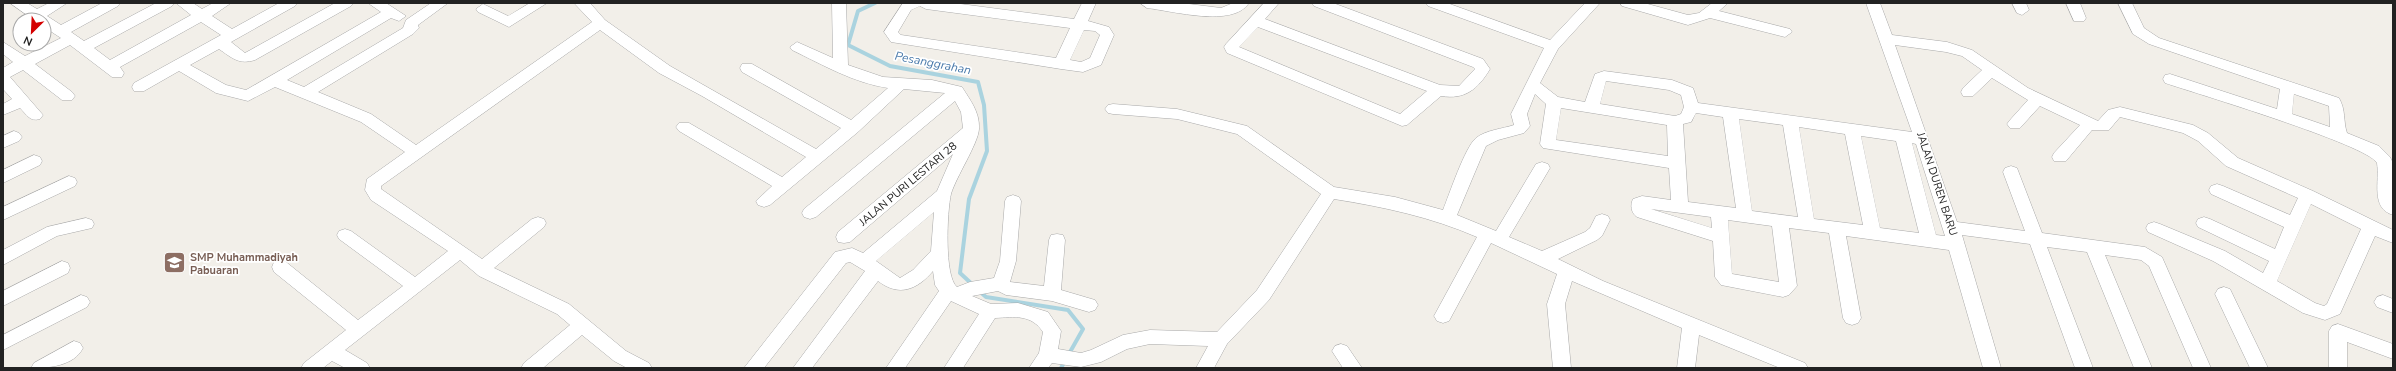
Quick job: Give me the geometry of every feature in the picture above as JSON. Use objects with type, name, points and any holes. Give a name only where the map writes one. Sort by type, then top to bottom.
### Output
[{"type":"street","points":[[17,3],[33,12]]},
{"type":"street","points":[[44,12],[60,3]]},
{"type":"street","points":[[3,74],[24,63],[113,3]]},
{"type":"street","points":[[83,48],[166,3]]},
{"type":"street","points":[[183,3],[225,38],[242,58],[250,58],[346,3]]},
{"type":"street","points":[[52,25],[114,70],[200,16],[224,3]]},
{"type":"street","points":[[139,86],[290,3]]},
{"type":"street","points":[[375,3],[412,23]]},
{"type":"street","points":[[304,94],[408,31],[412,28],[412,23],[441,3]]},
{"type":"street","points":[[482,5],[509,22],[540,3]]},
{"type":"street","points":[[581,3],[590,9],[600,23],[664,71],[688,85],[707,92],[818,157]]},
{"type":"street","points":[[839,3],[842,68]]},
{"type":"street","points":[[922,3],[1080,24],[1098,27],[1104,30],[1107,35],[1096,61],[1083,67],[896,39],[891,32],[906,7],[922,3]]},
{"type":"street","points":[[1061,64],[1089,3]]},
{"type":"street","points":[[1147,3],[1221,13],[1234,10],[1242,3]]},
{"type":"street","points":[[1272,3],[1254,20],[1230,47],[1232,50],[1402,121],[1438,90]]},
{"type":"street","points":[[1254,20],[1438,90],[1452,93],[1467,89],[1471,86],[1483,67],[1478,63],[1319,3]]},
{"type":"street","points":[[1433,3],[1552,46]]},
{"type":"street","points":[[1448,218],[1474,153],[1481,142],[1492,136],[1514,132],[1522,126],[1519,114],[1532,84],[1552,46],[1593,3]]},
{"type":"street","points":[[1627,3],[1688,20],[1697,19],[1721,3]]},
{"type":"street","name":"JALAN DUREN BARU","points":[[1873,3],[1922,139],[1951,227],[1992,368]]},
{"type":"street","points":[[2073,3],[2079,18]]},
{"type":"street","points":[[2125,3],[2134,26],[2143,36],[2334,102],[2337,107],[2336,125],[2341,136]]},
{"type":"street","points":[[177,64],[221,89],[245,96],[254,94],[273,80],[342,42],[391,12]]},
{"type":"street","points":[[1708,13],[1785,32]]},
{"type":"street","points":[[600,23],[528,76],[378,179],[374,183],[373,190],[377,196],[460,251],[482,268],[563,309],[620,356],[643,368]]},
{"type":"street","points":[[1885,39],[1957,49],[1976,58],[1990,70],[2037,100],[2089,124],[2104,126],[2113,114],[2120,112],[2188,128],[2204,138],[2232,162],[2307,195],[2393,237]]},
{"type":"street","points":[[3,47],[68,96]]},
{"type":"street","points":[[797,47],[842,68],[877,81],[940,87],[957,91],[962,96],[971,122],[972,130],[943,196],[939,253],[941,275],[959,292],[990,311],[1018,310],[1042,317],[1052,331],[1049,360],[1081,360],[1095,357],[1123,342],[1136,339],[1174,337],[1221,339]]},
{"type":"street","points":[[747,68],[853,128]]},
{"type":"street","points":[[1968,92],[1990,70]]},
{"type":"street","points":[[1532,84],[1554,102],[1591,108],[1675,121],[1686,118],[1692,107],[1688,92],[1680,87],[1604,76],[1600,78],[1591,108]]},
{"type":"street","points":[[2170,78],[2341,136],[2376,152],[2382,157],[2386,169],[2385,200],[2393,209]]},
{"type":"street","points":[[3,79],[35,115]]},
{"type":"street","points":[[273,80],[304,94],[366,118],[416,152]]},
{"type":"street","points":[[764,201],[892,95],[900,84]]},
{"type":"street","points":[[2284,117],[2288,86]]},
{"type":"street","points":[[810,213],[957,91]]},
{"type":"street","points":[[2015,124],[2037,100]]},
{"type":"street","points":[[3,110],[22,101]]},
{"type":"street","points":[[1554,102],[1546,142],[1550,146],[1676,163]]},
{"type":"street","points":[[1692,107],[1922,139]]},
{"type":"street","points":[[1113,109],[1177,114],[1242,130],[1330,192],[1378,199],[1448,218],[1542,259],[1566,272],[1691,325],[1800,368]]},
{"type":"street","points":[[1730,112],[1745,216]]},
{"type":"street","points":[[1790,120],[1808,224]]},
{"type":"street","points":[[1675,121],[1676,163],[1680,207]]},
{"type":"street","points":[[2060,157],[2089,124]]},
{"type":"street","points":[[684,128],[783,185]]},
{"type":"street","points":[[1852,129],[1873,233]]},
{"type":"street","name":"JALAN PURI LESTARI 28","points":[[844,237],[972,130]]},
{"type":"street","points":[[1902,136],[1929,240]]},
{"type":"street","points":[[3,177],[34,161]]},
{"type":"street","points":[[1443,316],[1493,237],[1542,168]]},
{"type":"street","points":[[2011,172],[2084,368]]},
{"type":"street","points":[[3,214],[69,182]]},
{"type":"street","points":[[2217,190],[2293,224]]},
{"type":"street","points":[[1206,368],[1221,339],[1263,295],[1330,192]]},
{"type":"street","points":[[2267,284],[2307,195]]},
{"type":"street","points":[[802,368],[870,266],[943,196]]},
{"type":"street","points":[[1001,284],[1008,261],[1013,201]]},
{"type":"street","points":[[1720,237],[1643,213],[1640,211],[1639,203],[1719,212],[1956,244]]},
{"type":"street","points":[[1719,212],[1724,277],[1727,280],[1786,289],[1780,220]]},
{"type":"street","points":[[1542,259],[1591,236],[1596,232],[1602,220]]},
{"type":"street","points":[[482,268],[538,223]]},
{"type":"street","points":[[2204,223],[2279,258]]},
{"type":"street","points":[[3,258],[53,231],[86,224]]},
{"type":"street","points":[[2154,228],[2207,249],[2309,308],[2325,313],[2331,312],[2334,309],[2371,226]]},
{"type":"street","points":[[1951,227],[2036,240],[2138,251],[2156,262],[2202,368]]},
{"type":"street","points":[[1836,228],[1852,318]]},
{"type":"street","points":[[345,235],[414,285]]},
{"type":"street","points":[[1052,294],[1057,240]]},
{"type":"street","points":[[2093,246],[2143,368]]},
{"type":"street","points":[[310,368],[414,285],[460,251]]},
{"type":"street","points":[[753,368],[841,257],[852,255],[895,284],[904,284],[912,281],[939,253]]},
{"type":"street","points":[[280,267],[358,330]]},
{"type":"street","points":[[3,299],[62,268]]},
{"type":"street","points":[[1562,368],[1556,319],[1556,304],[1566,272]]},
{"type":"street","points":[[895,368],[959,292],[1001,284],[1006,288],[1052,294],[1089,305]]},
{"type":"street","points":[[2224,294],[2258,368]]},
{"type":"street","points":[[3,343],[81,302]]},
{"type":"street","points":[[953,368],[990,311]]},
{"type":"street","points":[[530,368],[583,324]]},
{"type":"street","points":[[1686,368],[1691,325]]},
{"type":"street","points":[[2338,368],[2338,331],[2393,352]]},
{"type":"street","points":[[40,368],[74,348]]},
{"type":"street","points":[[1341,350],[1353,368]]},
{"type":"street","points":[[331,351],[361,368]]},
{"type":"waterway","name":"Pesanggrahan","points":[[875,3],[858,11],[848,45],[890,66],[978,82],[984,105],[987,151],[969,199],[960,273],[973,285]]},
{"type":"waterway","name":"Pesanggrahan","points":[[979,291],[986,297],[1068,310],[1083,329],[1061,368]]},
{"type":"place","name":"SMP Muhammadiyah Pabuaran","points":[[174,263]]}]
